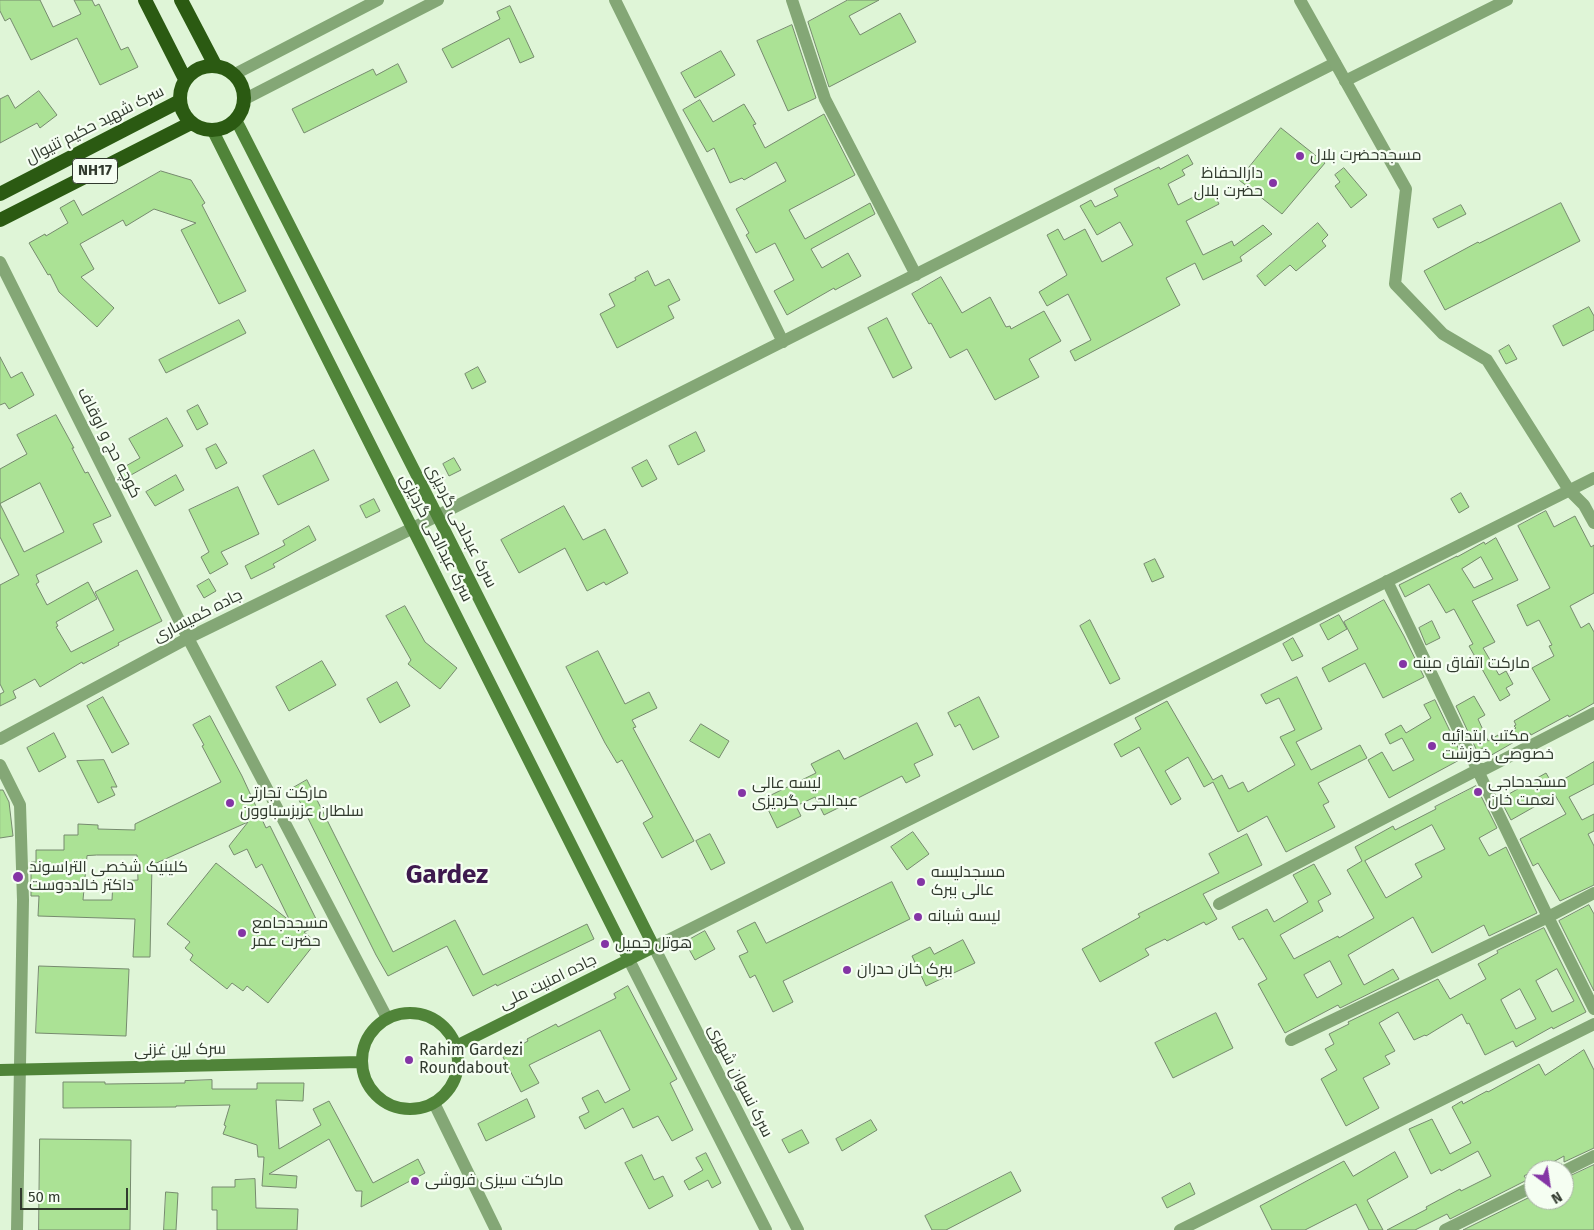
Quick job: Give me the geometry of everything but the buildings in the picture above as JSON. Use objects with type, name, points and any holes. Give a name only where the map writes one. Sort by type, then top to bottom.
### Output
[{"type":"highway","points":[[145,0],[185,80]]},
{"type":"highway","points":[[181,0],[215,65]]},
{"type":"highway","points":[[215,65],[226,68],[235,74],[244,90],[245,99],[243,110],[236,120],[226,128],[213,131],[201,129],[191,123],[183,113],[180,90],[185,80],[193,71],[203,66],[215,65]]},
{"type":"highway","name":"سرک شهید حکیم تنیوال","points":[[0,194],[180,101]]},
{"type":"highway","name":"NH17","points":[[0,220],[191,123]]},
{"type":"main road","name":"سرک عبدلحی گردیزی","points":[[236,120],[654,947]]},
{"type":"main road","name":"سرک عبدالحی گردیزی","points":[[213,131],[628,960]]},
{"type":"main road","name":"جاده امنیت ملی","points":[[456,1046],[654,947]]},
{"type":"main road","points":[[403,1013],[420,1014],[436,1020],[448,1031],[456,1046],[459,1062],[455,1079],[447,1093],[434,1103],[418,1109],[401,1109],[386,1103],[373,1092],[364,1078],[361,1062],[364,1044],[374,1029],[387,1018],[403,1013]]},
{"type":"main road","name":"سرک لین غزنی","points":[[0,1070],[361,1062]]},
{"type":"street","points":[[235,74],[378,0]]},
{"type":"street","points":[[245,99],[438,0]]},
{"type":"street","points":[[615,0],[783,342]]},
{"type":"street","points":[[792,0],[824,98],[916,275]]},
{"type":"street","points":[[1300,0],[1406,189],[1395,284],[1443,334],[1487,360],[1569,490],[1584,504],[1594,523]]},
{"type":"street","points":[[1345,81],[1507,0]]},
{"type":"street","name":"جاده کمیساری","points":[[0,739],[188,638],[413,528],[1335,63]]},
{"type":"street","name":"کوچه حج و اوقاف","points":[[0,262],[188,638],[387,1018]]},
{"type":"street","points":[[654,947],[1594,478]]},
{"type":"street","points":[[1387,581],[1548,917],[1594,1008]]},
{"type":"street","points":[[1219,904],[1478,769],[1485,769],[1594,713]]},
{"type":"street","points":[[0,765],[20,805],[23,900],[17,1230]]},
{"type":"street","points":[[1291,1040],[1548,917],[1594,893]]},
{"type":"street","name":"سرک نسوان شهری","points":[[654,947],[798,1230]]},
{"type":"street","points":[[628,960],[766,1230]]},
{"type":"street","points":[[1180,1230],[1594,1024]]},
{"type":"street","points":[[434,1103],[496,1230]]},
{"type":"street","points":[[1574,1166],[1594,1156]]},
{"type":"street","points":[[1445,1230],[1524,1191]]},
{"type":"place","name":"مسجدحضرت بلال","points":[[1300,156]]},
{"type":"place","name":"دارالحفاظ حضرت بلال","points":[[1273,183]]},
{"type":"place","name":"مارکت اتفاق مینه","points":[[1403,664]]},
{"type":"place","name":"مکتب ابتدائیه خصوصی خوزشت","points":[[1432,746]]},
{"type":"place","name":"مسجدحاجی نعمت خان","points":[[1478,792]]},
{"type":"place","name":"لیسه عالی عبدالحی گردیزی","points":[[742,793]]},
{"type":"place","name":"مارکت تجارتی سلطان عزیزسباوون","points":[[230,803]]},
{"type":"place","name":"کلینیک شخصی التراسوند داکتر خالددوست","points":[[18,877]]},
{"type":"place","name":"مسجدلیسه عالی ببرک","points":[[921,882]]},
{"type":"place","name":"لیسه شبانه","points":[[918,917]]},
{"type":"place","name":"مسجدجامع حضرت عمر","points":[[242,933]]},
{"type":"place","name":"هوتل جمیل","points":[[605,944]]},
{"type":"place","name":"ببرک خان حدران","points":[[847,970]]},
{"type":"place","name":"Rahim Gardezi Roundabout","points":[[409,1060]]},
{"type":"place","name":"مارکت سیزی فروشی","points":[[415,1181]]},
{"type":"district","name":"Gardez","points":[[447,876]]}]
